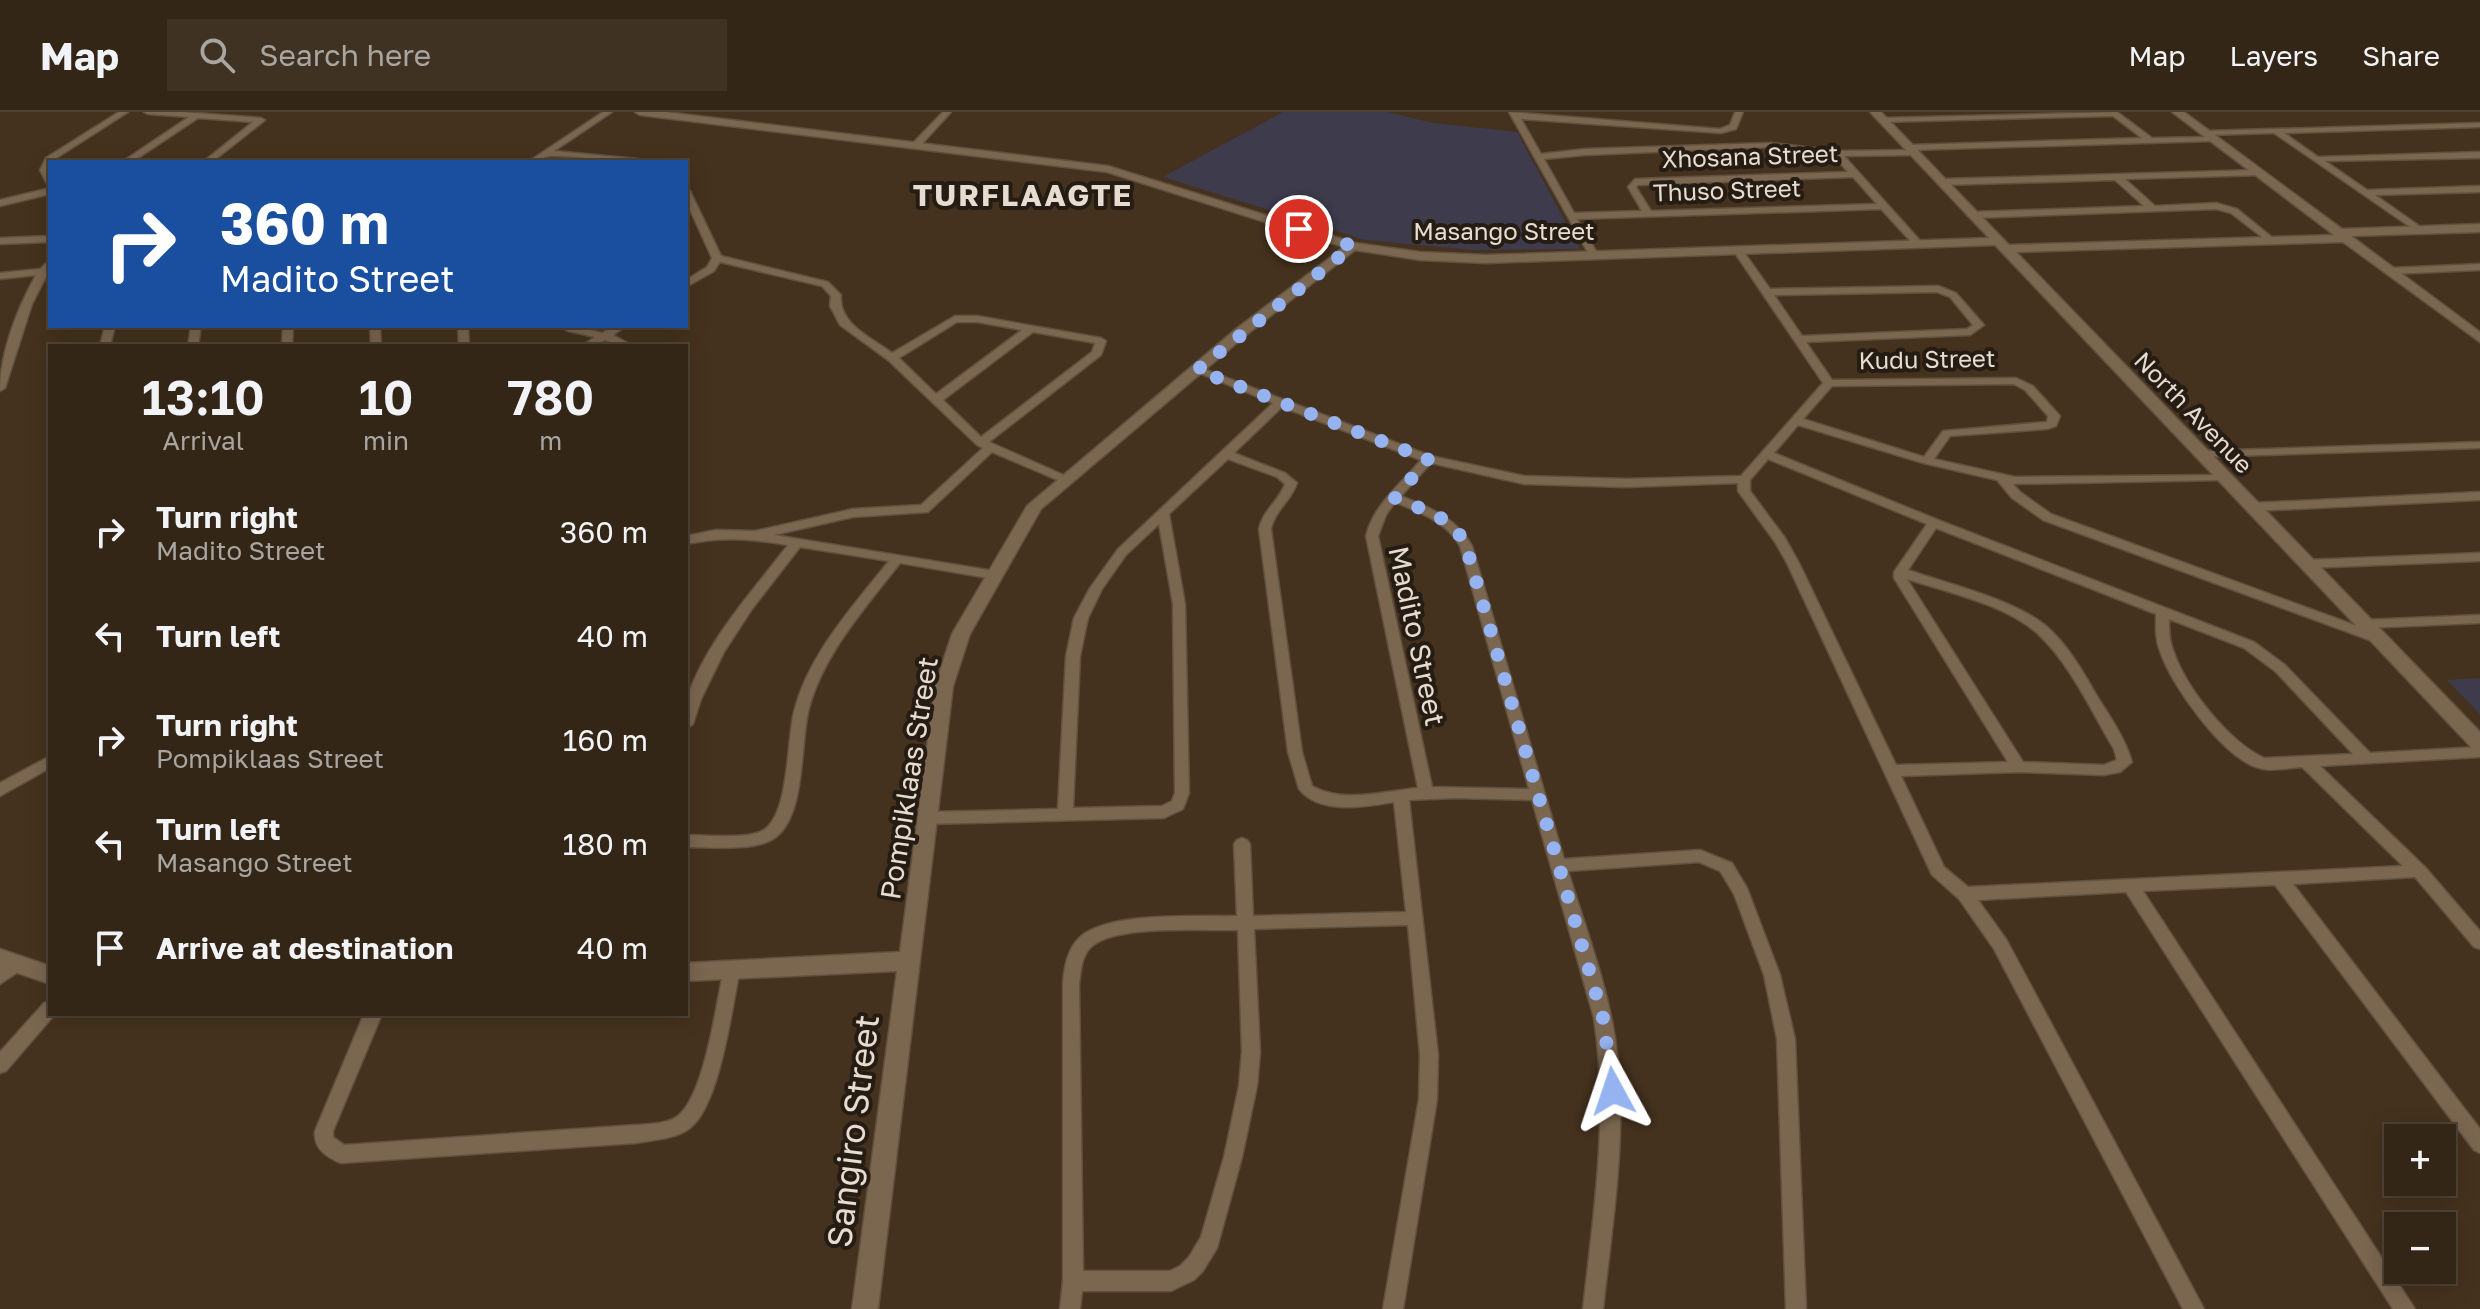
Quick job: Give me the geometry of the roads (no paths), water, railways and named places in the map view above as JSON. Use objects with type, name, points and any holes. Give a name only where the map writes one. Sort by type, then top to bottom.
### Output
[{"type":"street","points":[[115,112],[137,112]]},
{"type":"street","points":[[50,160],[124,112]]},
{"type":"street","points":[[148,112],[261,120],[210,160]]},
{"type":"street","points":[[535,160],[608,112]]},
{"type":"street","name":"Masango Street","points":[[640,112],[679,114],[1108,169],[1353,246],[1454,258],[1919,245],[2271,241],[2480,228]]},
{"type":"street","points":[[917,144],[947,112]]},
{"type":"street","points":[[1595,123],[1596,112]]},
{"type":"street","points":[[1659,126],[1662,112]]},
{"type":"street","points":[[1514,114],[1595,123],[1728,130],[1735,124],[1739,112]]},
{"type":"street","points":[[2177,112],[2480,338]]},
{"type":"street","points":[[1879,116],[2113,113],[2149,140]]},
{"type":"street","points":[[1514,114],[1594,256]]},
{"type":"street","points":[[129,160],[196,116]]},
{"type":"street","name":"North Avenue","points":[[1879,116],[2480,744]]},
{"type":"street","points":[[1538,157],[1585,152],[1771,145],[1837,154],[2477,121]]},
{"type":"street","points":[[2277,131],[2419,230]]},
{"type":"street","points":[[550,150],[611,160]]},
{"type":"street","points":[[1837,154],[1919,245]]},
{"type":"street","points":[[2318,159],[2480,155]]},
{"type":"street","points":[[1942,182],[2258,173]]},
{"type":"street","name":"Xhosana Street","points":[[1648,214],[1632,187],[1635,182],[1855,174]]},
{"type":"street","points":[[2117,177],[2152,208]]},
{"type":"street","points":[[2365,193],[2480,189]]},
{"type":"street","points":[[0,203],[48,191]]},
{"type":"street","points":[[688,195],[717,258]]},
{"type":"street","name":"Thuso Street","points":[[1572,216],[1884,206]]},
{"type":"street","points":[[1972,215],[2152,208],[2230,209],[2271,241]]},
{"type":"street","points":[[0,241],[48,239]]},
{"type":"street","name":"Pompiklaas Street","points":[[908,961],[948,672],[961,634],[1035,506],[1241,332],[1353,246]]},
{"type":"street","points":[[1738,250],[1829,383],[1744,479],[1744,491],[1781,541],[1793,563],[1938,871],[1965,894],[2000,944],[2194,1309]]},
{"type":"street","points":[[688,283],[711,269],[717,258]]},
{"type":"street","points":[[717,258],[825,284],[836,295],[835,306],[844,323],[892,358],[986,445],[1064,479]]},
{"type":"street","points":[[0,388],[41,272],[48,265]]},
{"type":"street","points":[[2390,271],[2478,269]]},
{"type":"street","points":[[0,276],[41,272]]},
{"type":"street","points":[[1765,292],[1938,289],[1953,295],[1979,325],[1970,332],[1799,339]]},
{"type":"street","points":[[753,535],[831,516],[924,509],[986,445],[1097,353],[1101,345],[1097,339],[955,319],[892,358]]},
{"type":"street","points":[[569,328],[623,344]]},
{"type":"street","points":[[590,344],[618,328]]},
{"type":"street","points":[[936,400],[1030,329]]},
{"type":"street","points":[[1197,370],[1428,459],[1535,481],[1626,483],[1744,479]]},
{"type":"street","name":"Kudu Street","points":[[1829,383],[2016,381],[2029,388],[2054,416],[2052,424],[2047,426],[1947,433],[1927,461]]},
{"type":"street","points":[[1065,814],[1073,656],[1081,618],[1104,573],[1279,404]]},
{"type":"street","points":[[1798,421],[1927,461],[2000,478],[2032,482],[2222,477]]},
{"type":"street","points":[[2200,454],[2480,445]]},
{"type":"street","points":[[1226,454],[1281,475],[1291,483],[1290,491],[1267,515],[1265,529],[1295,752],[1306,789],[1319,798],[1338,800],[1426,793],[1538,795]]},
{"type":"street","points":[[1767,454],[1934,523],[2249,645],[2267,656],[2366,758]]},
{"type":"street","name":"Madito Street","points":[[1426,793],[1372,536],[1373,525],[1428,459]]},
{"type":"street","points":[[2000,478],[2016,495],[2047,517],[2375,637]]},
{"type":"street","points":[[2253,507],[2480,496]]},
{"type":"street","points":[[1395,498],[1448,521],[1460,532],[1603,1018],[1613,1091],[1611,1140],[1593,1309]]},
{"type":"street","points":[[926,818],[1164,812],[1175,808],[1181,798],[1179,604],[1163,513]]},
{"type":"street","points":[[1934,523],[1900,572],[1903,585],[2019,767]]},
{"type":"street","points":[[688,540],[716,534],[753,535],[994,575]]},
{"type":"street","points":[[688,718],[721,644],[797,542]]},
{"type":"street","points":[[2306,564],[2480,557]]},
{"type":"street","points":[[688,841],[760,838],[772,833],[779,824],[787,802],[805,697],[819,668],[898,558]]},
{"type":"street","points":[[1892,771],[2019,767],[2104,770],[2125,762],[2104,721],[2042,630],[2007,611],[1900,572]]},
{"type":"street","points":[[2163,611],[2165,647],[2172,664],[2229,743],[2245,757],[2262,764],[2480,752]]},
{"type":"street","points":[[2363,624],[2480,619]]},
{"type":"street","points":[[2304,760],[2419,871],[2480,942]]},
{"type":"street","points":[[0,790],[48,765]]},
{"type":"street","points":[[1393,1309],[1428,1099],[1429,1055],[1401,795]]},
{"type":"street","points":[[1073,1281],[1171,1281],[1187,1273],[1205,1252],[1233,1157],[1248,1086],[1251,1052],[1242,844]]},
{"type":"street","points":[[1560,865],[1700,856],[1726,867],[1741,893],[1772,975],[1786,1039],[1796,1309]]},
{"type":"street","points":[[1965,894],[2419,871]]},
{"type":"street","points":[[2280,879],[2480,1144]]},
{"type":"street","points":[[2130,885],[2405,1309]]},
{"type":"street","points":[[1070,1309],[1073,1281],[1071,984],[1072,963],[1080,947],[1090,937],[1124,926],[1415,918]]},
{"type":"street","points":[[688,972],[908,961]]},
{"type":"street","name":"Sangiro Street","points":[[865,1309],[908,961]]},
{"type":"street","points":[[5,967],[48,975]]},
{"type":"street","points":[[372,1016],[324,1131],[323,1141],[327,1147],[341,1154],[651,1132],[685,1122],[700,1103],[732,969]]},
{"type":"street","points":[[0,1065],[48,1010]]},
{"type":"district","name":"TURFLAAGTE","points":[[1023,196]]}]
